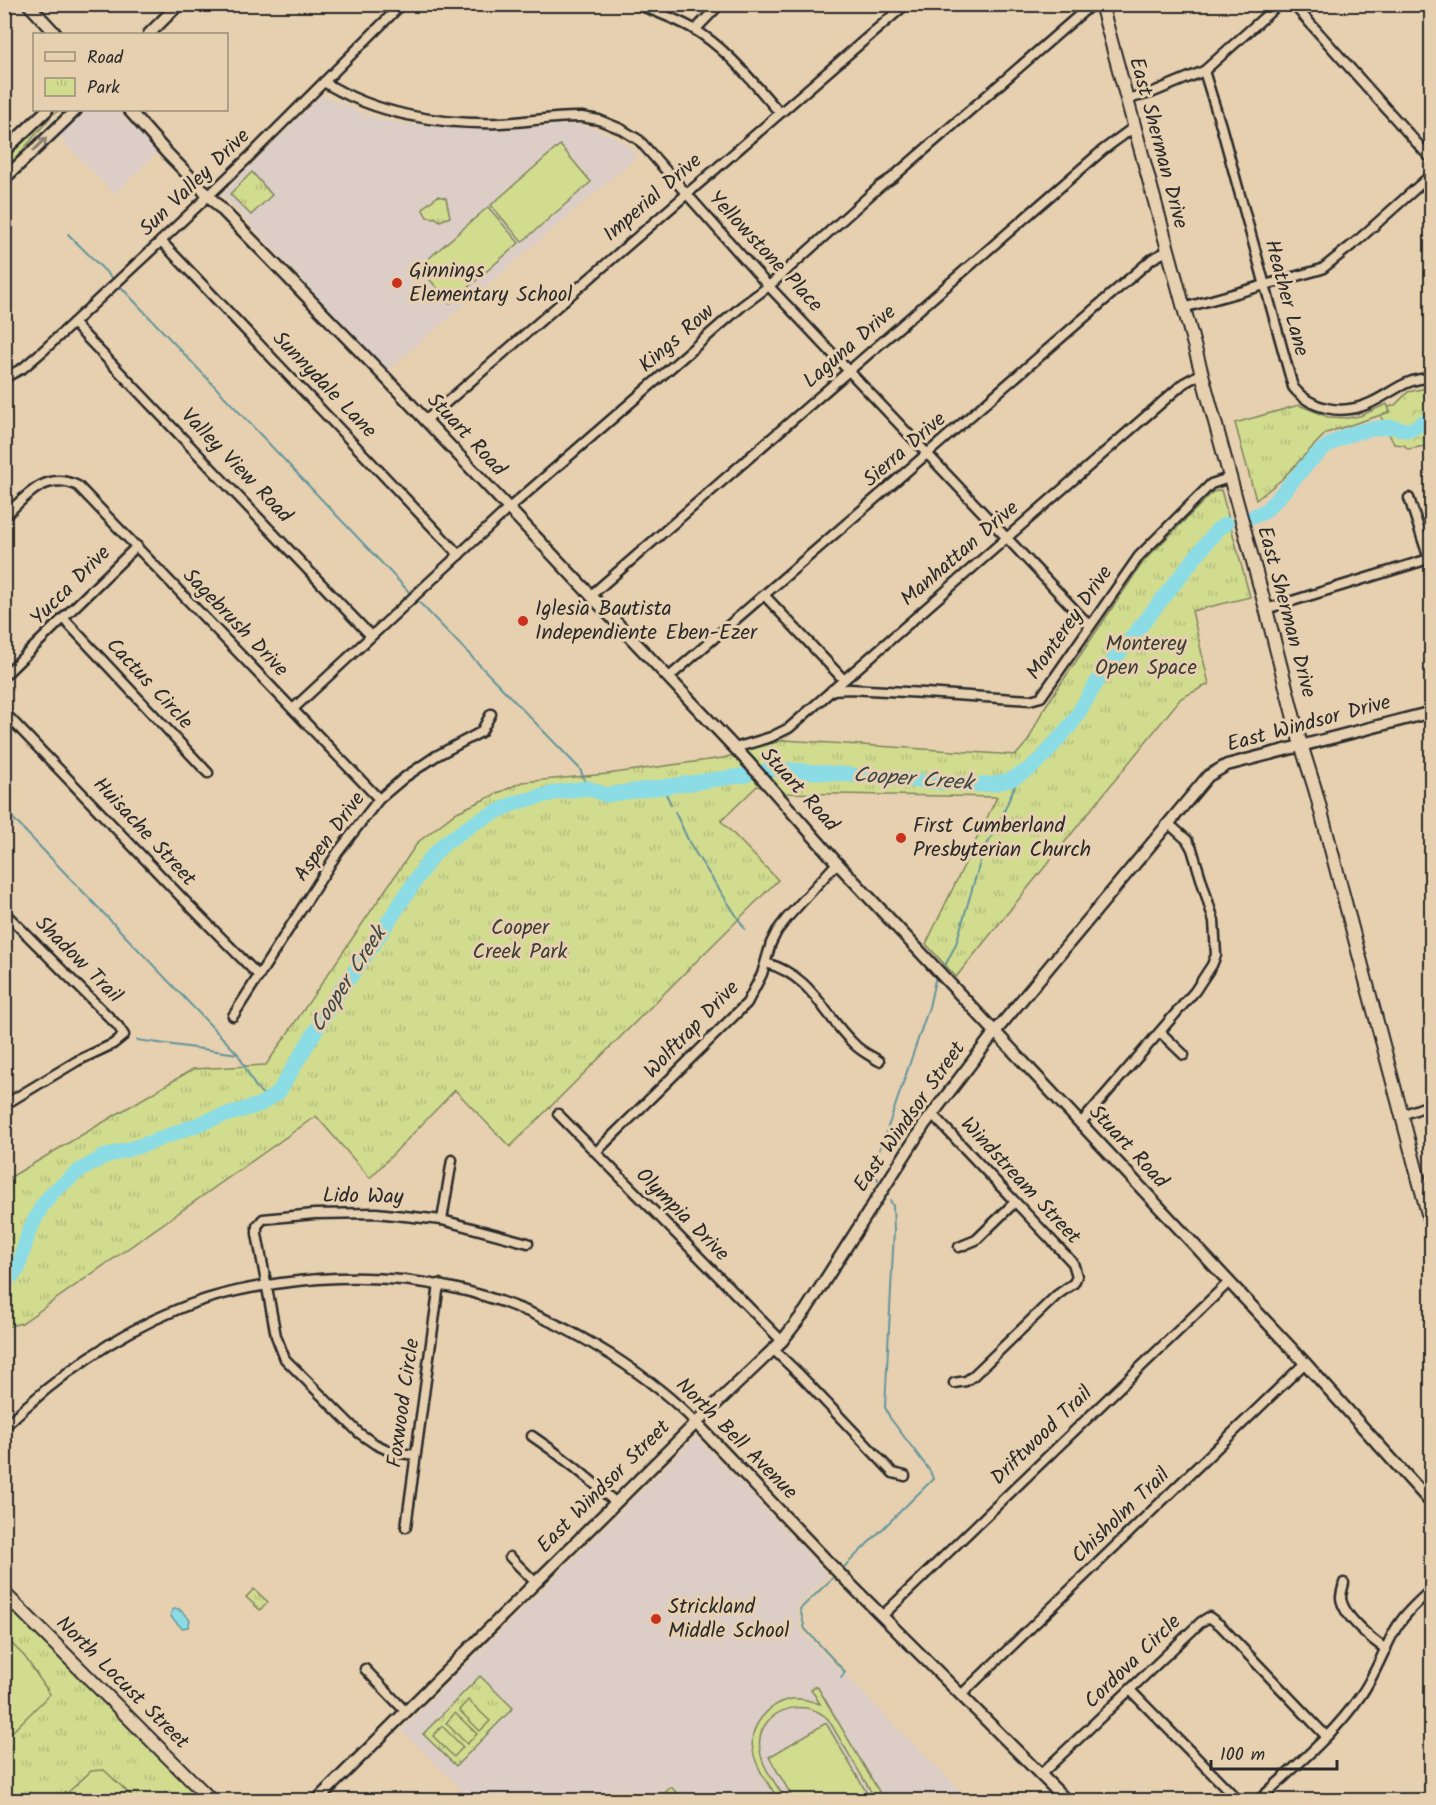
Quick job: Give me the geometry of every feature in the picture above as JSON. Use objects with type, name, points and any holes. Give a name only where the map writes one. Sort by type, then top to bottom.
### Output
[{"type":"main road","name":"East Sherman Drive","points":[[1101,4],[1301,745],[1318,799],[1431,1229]]},
{"type":"main road","name":"North Locust Street","points":[[4,1593],[211,1800]]},
{"type":"street","points":[[28,4],[55,33]]},
{"type":"street","points":[[150,33],[179,4]]},
{"type":"street","name":"Sun Valley Drive","points":[[4,378],[30,362],[161,241],[402,4]]},
{"type":"street","points":[[636,4],[670,17],[695,30],[721,51],[780,113]]},
{"type":"street","points":[[695,30],[720,4]]},
{"type":"street","name":"Imperial Drive","points":[[425,421],[906,4]]},
{"type":"street","name":"Kings Row","points":[[293,709],[508,509],[1092,4]]},
{"type":"street","points":[[1127,99],[1151,93],[1203,71],[1279,4]]},
{"type":"street","points":[[1293,4],[1431,160]]},
{"type":"street","name":"Heather Lane","points":[[1203,71],[1221,126],[1289,378],[1299,394],[1314,405],[1346,410],[1367,405],[1414,379],[1431,378]]},
{"type":"street","name":"Yellowstone Place","points":[[324,82],[377,106],[412,116],[443,121],[500,123],[569,117],[598,120],[621,129],[639,140],[769,285],[1090,626]]},
{"type":"street","points":[[4,150],[46,111]]},
{"type":"street","points":[[4,179],[75,111]]},
{"type":"street","name":"Stuart Road","points":[[130,111],[735,748],[837,863],[1305,1363],[1431,1504]]},
{"type":"street","name":"Laguna Drive","points":[[590,596],[1103,150],[1134,127]]},
{"type":"street","points":[[1183,308],[1322,269],[1357,241],[1431,174]]},
{"type":"street","name":"Sunnydale Lane","points":[[161,241],[459,555]]},
{"type":"street","name":"Sierra Drive","points":[[668,678],[1152,260],[1167,251]]},
{"type":"street","name":"Valley View Road","points":[[73,323],[371,636]]},
{"type":"street","name":"Manhattan Drive","points":[[735,748],[771,737],[789,728],[1184,383],[1202,373]]},
{"type":"street","name":"Monterey Drive","points":[[832,690],[915,692],[1030,700],[1041,698],[1139,556],[1211,484],[1229,478]]},
{"type":"street","name":"Sagebrush Drive","points":[[4,517],[33,489],[52,480],[71,482],[87,494],[379,799]]},
{"type":"street","points":[[1266,609],[1430,559],[1409,498]]},
{"type":"street","name":"Yucca Drive","points":[[4,676],[137,546]]},
{"type":"street","points":[[765,596],[843,679]]},
{"type":"street","name":"Cactus Circle","points":[[64,619],[208,773]]},
{"type":"street","name":"Huisache Street","points":[[4,712],[259,976]]},
{"type":"street","name":"East Windsor Drive","points":[[995,1032],[1208,776],[1227,765],[1431,712]]},
{"type":"street","name":"Aspen Drive","points":[[233,1016],[338,852],[379,799],[405,777],[436,756],[481,732],[491,714]]},
{"type":"street","points":[[1080,1124],[1195,991],[1216,955],[1214,921],[1192,849],[1187,840],[1168,823]]},
{"type":"street","name":"Wolftrap Drive","points":[[596,1152],[747,1003],[756,988],[777,931],[837,863]]},
{"type":"street","name":"Shadow Trail","points":[[4,912],[118,1026],[124,1035],[113,1044],[77,1061],[5,1102]]},
{"type":"street","points":[[766,963],[783,968],[794,975],[816,996],[855,1045],[879,1061]]},
{"type":"street","name":"East Windsor Street","points":[[317,1800],[696,1423],[778,1345],[806,1310],[932,1114],[995,1032]]},
{"type":"street","points":[[1160,1032],[1184,1055]]},
{"type":"street","points":[[1402,1114],[1431,1104]]},
{"type":"street","name":"Olympia Drive","points":[[558,1114],[778,1345],[800,1375],[893,1473],[905,1476]]},
{"type":"street","name":"Windstream Street","points":[[932,1114],[1073,1263],[1077,1276],[1074,1283],[1057,1294],[973,1376],[966,1381],[954,1383]]},
{"type":"street","points":[[442,1220],[452,1160]]},
{"type":"street","points":[[959,1247],[976,1240],[1015,1202]]},
{"type":"street","name":"Lido Way","points":[[266,1285],[256,1234],[257,1226],[263,1219],[314,1214],[376,1212],[442,1220],[528,1243]]},
{"type":"street","name":"North Bell Avenue","points":[[4,1427],[62,1376],[117,1339],[176,1310],[236,1291],[314,1279],[359,1277],[421,1281],[489,1296],[571,1331],[669,1395],[829,1563],[1066,1800]]},
{"type":"street","name":"Driftwood Trail","points":[[882,1616],[1229,1282]]},
{"type":"street","name":"Foxwood Circle","points":[[406,1527],[439,1284]]},
{"type":"street","points":[[266,1285],[276,1336],[285,1359],[359,1433],[392,1452],[415,1455]]},
{"type":"street","name":"Chisholm Trail","points":[[961,1695],[1305,1363]]},
{"type":"street","points":[[532,1436],[587,1475],[616,1503]]},
{"type":"street","points":[[510,1557],[536,1583]]},
{"type":"street","points":[[1344,1583],[1341,1597],[1348,1614],[1366,1634],[1386,1649]]},
{"type":"street","points":[[1259,1800],[1326,1736],[1361,1695],[1395,1629],[1409,1610],[1431,1589]]},
{"type":"street","name":"Cordova Circle","points":[[1041,1774],[1201,1622],[1209,1617],[1220,1625],[1326,1736]]},
{"type":"street","points":[[364,1669],[406,1712]]},
{"type":"street","points":[[1130,1690],[1238,1800]]},
{"type":"street","points":[[1425,1800],[1431,1794]]},
{"type":"shaded area","name":"Ginnings Elementary School","points":[[322,95],[366,115],[396,123],[486,130],[575,124],[591,127],[613,136],[631,148],[638,156],[387,371],[222,194]]},
{"type":"shaded area","points":[[84,111],[118,111],[157,153],[114,194],[58,136]]},
{"type":"shaded area","name":"Strickland Middle School","points":[[696,1437],[828,1575],[797,1607],[800,1630],[970,1800],[472,1800],[401,1730]]},
{"type":"green space","points":[[49,111],[58,111],[53,114],[5,171],[5,160]]},
{"type":"green space","points":[[560,145],[591,182],[522,242],[491,205]]},
{"type":"green space","points":[[252,172],[272,195],[251,215],[230,194]]},
{"type":"green space","points":[[438,196],[446,198],[450,217],[440,221],[427,217],[423,210]]},
{"type":"green space","points":[[488,207],[519,243],[450,303],[419,267]]},
{"type":"green space","points":[[1431,387],[1431,445],[1408,449],[1404,445],[1394,444],[1381,417],[1383,409],[1395,405],[1408,392]]},
{"type":"green space","points":[[1387,404],[1390,412],[1326,433],[1281,480],[1256,500],[1235,423],[1299,405],[1328,417],[1347,418],[1360,416]]},
{"type":"green space","name":"Cooper Creek Park","points":[[1221,490],[1250,597],[1192,611],[1209,684],[1181,698],[956,977],[926,944],[997,797],[784,793],[757,786],[721,821],[778,880],[510,1147],[455,1090],[370,1178],[316,1116],[22,1323],[5,1327],[4,1181],[193,1069],[266,1065],[418,842],[457,812],[522,782],[607,774],[723,758],[784,740],[1016,755],[1028,741],[1043,710],[1144,561],[1213,492]]},
{"type":"green space","points":[[254,1589],[268,1602],[260,1610],[246,1597]]},
{"type":"green space","points":[[5,1600],[204,1800],[5,1800]]},
{"type":"green space","points":[[5,1637],[25,1657],[50,1694],[12,1732],[5,1732]]},
{"type":"green space","points":[[480,1676],[513,1708],[456,1766],[423,1734]]},
{"type":"green space","points":[[817,1686],[884,1800],[876,1800],[828,1719],[806,1708],[782,1711],[772,1717],[760,1737],[761,1757],[786,1800],[779,1800],[763,1776],[753,1750],[752,1741],[757,1724],[768,1711],[784,1701],[799,1699],[820,1704],[811,1689]]},
{"type":"green space","points":[[468,1700],[490,1721],[480,1731],[459,1710]]},
{"type":"green space","points":[[455,1713],[477,1734],[467,1744],[446,1723]]},
{"type":"green space","points":[[826,1723],[871,1800],[794,1800],[769,1757]]},
{"type":"green space","points":[[442,1726],[463,1747],[454,1757],[433,1736]]},
{"type":"green space","points":[[104,1770],[135,1799],[61,1799],[91,1771]]},
{"type":"green space","points":[[671,1787],[684,1800],[657,1800]]},
{"type":"water","points":[[174,1609],[179,1609],[190,1620],[188,1627],[182,1628],[171,1617]]},
{"type":"waterway","points":[[68,234],[115,281]]},
{"type":"waterway","points":[[119,285],[412,595]]},
{"type":"waterway","name":"Cooper Creek","points":[[1254,516],[1264,512],[1316,455],[1346,436],[1365,430],[1392,427],[1410,430],[1432,419]]},
{"type":"waterway","name":"Cooper Creek","points":[[767,770],[780,769],[970,785],[1010,780],[1028,770],[1043,757],[1073,722],[1097,682],[1117,656],[1217,530],[1226,524]]},
{"type":"waterway","points":[[416,599],[580,769],[588,788]]},
{"type":"waterway","name":"Cooper Creek","points":[[4,1281],[18,1269],[29,1231],[42,1206],[53,1192],[79,1171],[103,1157],[259,1105],[278,1093],[339,992],[429,860],[445,843],[476,822],[515,803],[558,792],[588,788],[606,795],[747,775]]},
{"type":"waterway","points":[[945,966],[956,944],[983,852],[999,823],[1019,776]]},
{"type":"waterway","points":[[663,788],[671,804]]},
{"type":"waterway","points":[[4,809],[237,1053],[254,1085],[270,1099]]},
{"type":"waterway","points":[[675,812],[691,846],[745,929]]},
{"type":"waterway","points":[[878,1180],[874,1169],[877,1155],[929,1007],[935,980]]},
{"type":"waterway","points":[[137,1040],[238,1054]]},
{"type":"waterway","points":[[840,1571],[933,1479],[930,1471],[890,1418],[885,1407],[894,1231],[893,1206],[890,1200]]},
{"type":"waterway","points":[[836,1575],[800,1609],[805,1629],[845,1672],[841,1678]]},
{"type":"place","name":"Ginnings Elementary School","points":[[397,283]]},
{"type":"place","name":"Iglesia Bautista Independiente Eben-Ezer","points":[[523,621]]},
{"type":"place","name":"First Cumberland Presbyterian Church","points":[[901,838]]},
{"type":"place","name":"Strickland Middle School","points":[[656,1619]]},
{"type":"park label","name":"Monterey Open Space","points":[[1146,656]]}]
